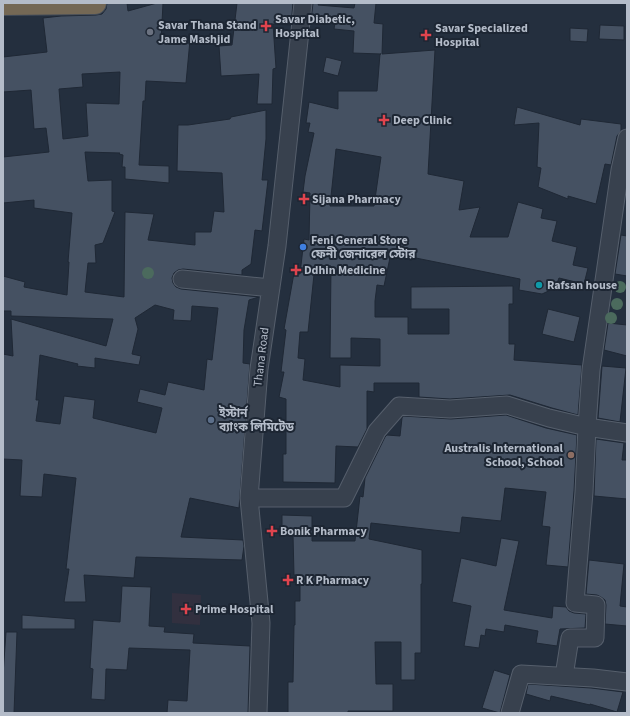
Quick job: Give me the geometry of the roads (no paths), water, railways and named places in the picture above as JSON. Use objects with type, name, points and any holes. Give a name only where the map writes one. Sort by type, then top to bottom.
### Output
[{"type":"highway","points":[[3,4],[95,3]]},
{"type":"street","name":"Thana Road","points":[[258,713],[261,623],[249,498],[259,369],[277,246],[303,3]]},
{"type":"street","points":[[564,676],[570,638],[595,638],[596,605],[575,603],[584,492],[591,370],[620,170],[627,138]]},
{"type":"street","points":[[182,279],[271,288]]},
{"type":"street","points":[[249,498],[344,498],[377,431],[399,406],[450,409],[507,405],[549,418],[587,427],[627,433]]},
{"type":"street","points":[[510,713],[521,674],[593,678],[627,682]]},
{"type":"place","name":"Savar Diabetic, Hospital","points":[[266,26]]},
{"type":"place","name":"Savar Thana Stand Jame Mashjid","points":[[150,32]]},
{"type":"place","name":"Savar Specialized Hospital","points":[[426,35]]},
{"type":"place","name":"Deep Clinic","points":[[384,120]]},
{"type":"place","name":"Sijana Pharmacy","points":[[304,199]]},
{"type":"place","name":"Feni General Store ফেনী জেনারেল স্টোর","points":[[303,247]]},
{"type":"place","name":"Ddhin Medicine","points":[[296,270]]},
{"type":"place","name":"Rafsan house","points":[[539,285]]},
{"type":"place","name":"ইস্টার্ন ব্যাংক লিমিটেড","points":[[211,420]]},
{"type":"place","name":"Australis International School, School","points":[[571,455]]},
{"type":"place","name":"Bonik Pharmacy","points":[[272,531]]},
{"type":"place","name":"R K Pharmacy","points":[[288,580]]},
{"type":"place","name":"Prime Hospital","points":[[186,609]]}]
